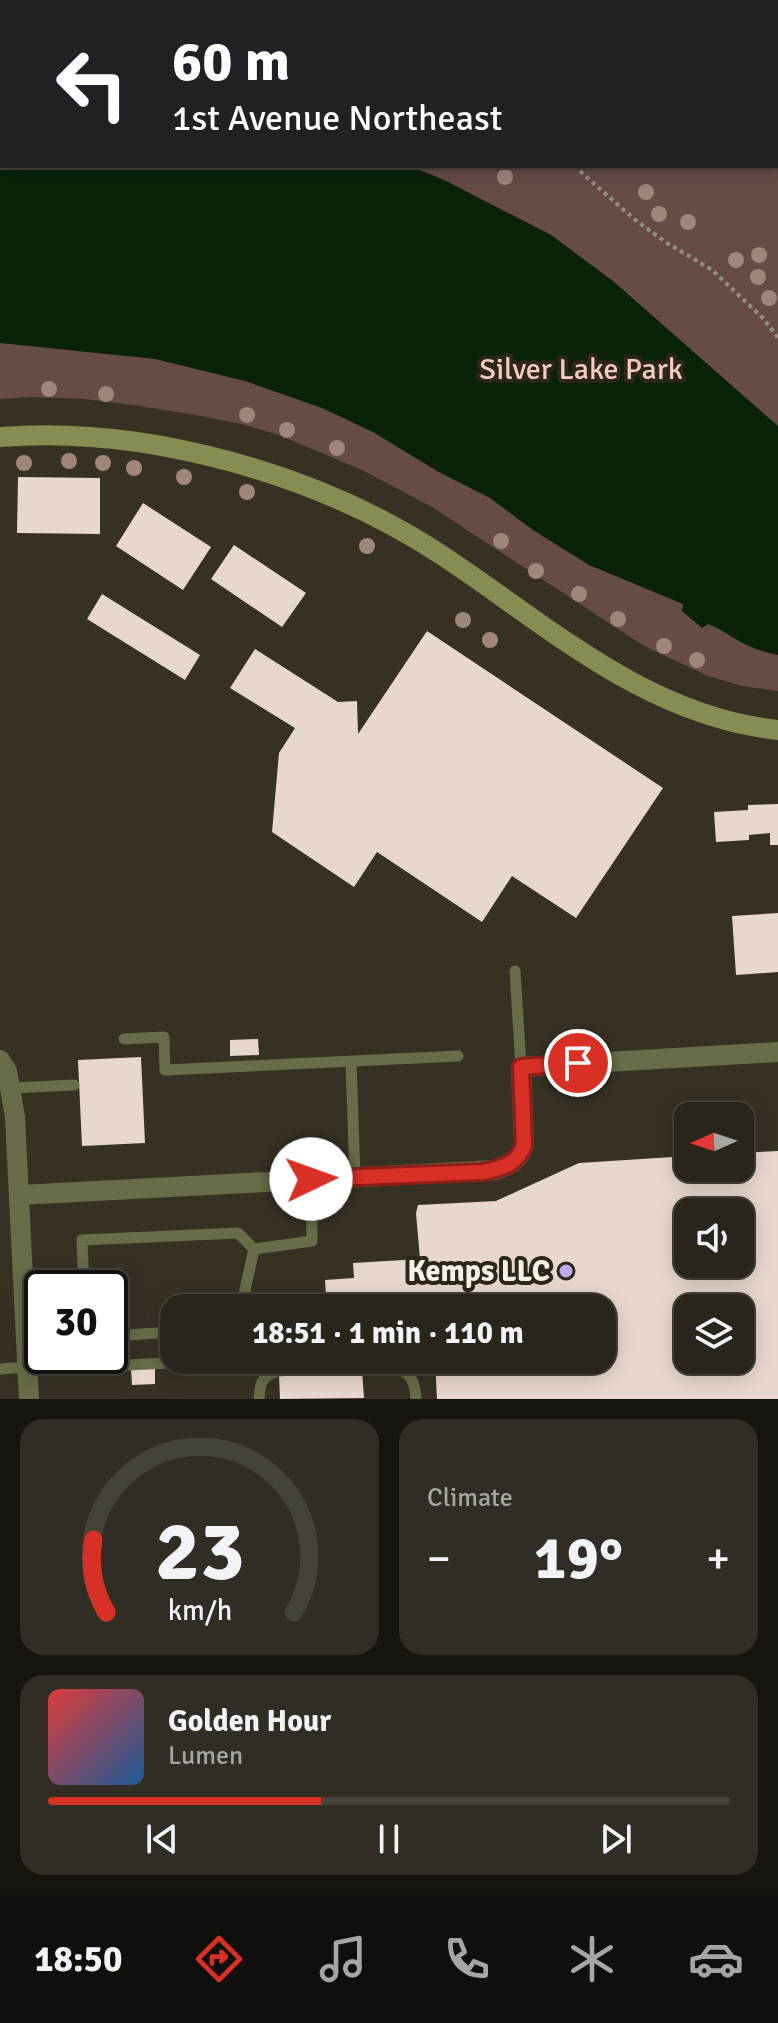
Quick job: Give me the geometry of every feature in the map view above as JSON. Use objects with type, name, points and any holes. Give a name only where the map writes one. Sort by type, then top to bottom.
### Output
[{"type":"street","points":[[0,437],[71,436],[147,444],[230,462],[327,494],[442,555],[625,679],[690,710],[742,725],[778,730]]},
{"type":"street","points":[[20,1195],[495,1170],[521,1156],[524,1145],[521,1067],[778,1052]]},
{"type":"street","points":[[0,1060],[7,1071],[15,1117],[28,1270]]},
{"type":"street","points":[[28,1374],[29,1399]]},
{"type":"lane","points":[[515,971],[521,1067]]},
{"type":"lane","points":[[124,1039],[164,1037],[165,1070],[458,1056]]},
{"type":"lane","points":[[351,1062],[355,1176]]},
{"type":"lane","points":[[11,1088],[74,1085]]},
{"type":"lane","points":[[254,1249],[312,1241],[311,1179]]},
{"type":"lane","points":[[83,1270],[82,1240],[238,1233],[254,1249]]},
{"type":"lane","points":[[244,1294],[254,1249]]},
{"type":"lane","points":[[128,1335],[160,1333]]},
{"type":"lane","points":[[128,1364],[160,1363]]},
{"type":"lane","points":[[259,1399],[261,1382],[277,1371],[378,1365],[392,1367],[411,1376],[416,1399]]},
{"type":"lane","points":[[0,1369],[24,1369]]},
{"type":"path","points":[[576,168],[644,226],[712,270],[764,319],[778,338]]},
{"type":"green space","name":"Silver Lake Park","points":[[0,168],[778,168],[778,691],[742,686],[708,676],[644,646],[432,507],[362,470],[279,435],[241,424],[134,405],[31,397],[0,399]]},
{"type":"shaded area","name":"Silver Lake Park","points":[[0,168],[416,168],[551,235],[613,281],[778,426],[778,655],[748,646],[708,624],[702,628],[682,611],[683,604],[589,565],[533,530],[490,498],[437,471],[373,432],[322,408],[245,381],[155,359],[0,343]]},
{"type":"building","points":[[18,477],[100,478],[100,534],[17,533]]},
{"type":"building","points":[[143,503],[211,547],[183,590],[116,546]]},
{"type":"building","points":[[234,545],[306,593],[282,627],[211,579]]},
{"type":"building","points":[[102,594],[200,655],[185,680],[87,619]]},
{"type":"building","points":[[427,631],[663,788],[576,918],[512,876],[482,922],[377,852],[354,887],[272,832],[279,753],[295,728],[230,688],[255,649],[338,702],[357,701],[358,734]]},
{"type":"building","points":[[778,804],[778,845],[770,845],[770,833],[749,835],[749,840],[716,842],[714,812],[748,810],[748,805]]},
{"type":"building","points":[[778,913],[778,972],[736,975],[732,916]]},
{"type":"building","points":[[258,1039],[259,1055],[230,1056],[230,1040]]},
{"type":"building","points":[[141,1057],[145,1143],[82,1146],[78,1060]]},
{"type":"building","name":"Kemps LLC","points":[[778,1151],[778,1399],[437,1399],[436,1374],[616,1374],[616,1294],[326,1294],[325,1280],[354,1278],[353,1263],[420,1259],[418,1205],[496,1201],[579,1163],[674,1157],[674,1182],[754,1182],[754,1152]]},
{"type":"building","points":[[155,1368],[155,1384],[132,1385],[131,1369]]},
{"type":"building","points":[[279,1374],[362,1374],[364,1398],[280,1399]]},
{"type":"place","name":"Kemps LLC","points":[[566,1271]]},
{"type":"route","points":[[311,1179],[482,1172],[509,1165],[521,1156],[524,1145],[521,1067],[578,1063]]}]
